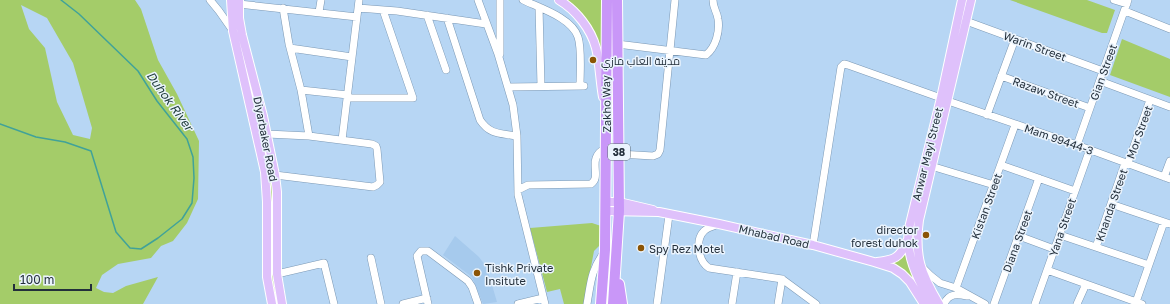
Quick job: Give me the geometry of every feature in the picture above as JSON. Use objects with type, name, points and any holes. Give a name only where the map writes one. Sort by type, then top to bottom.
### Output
[{"type":"highway","name":"Zakho Way","points":[[601,304],[605,250],[606,206],[607,0]]},
{"type":"highway","name":"Zakho Way","points":[[613,304],[619,207],[617,0]]},
{"type":"highway","points":[[616,264],[622,304]]},
{"type":"main road","name":"Diyarbaker Road","points":[[231,0],[233,31],[265,172],[267,202],[266,277],[272,304]]},
{"type":"main road","points":[[559,0],[575,13],[587,28],[596,48],[606,111]]},
{"type":"main road","name":"Anwar Mayi Street","points":[[939,304],[926,281],[920,265],[916,239],[932,166],[962,0]]},
{"type":"main road","name":"Anwar Mayi Street","points":[[931,304],[914,270],[907,240],[971,0]]},
{"type":"main road","name":"Diyarbaker Road","points":[[239,2],[239,18],[242,35],[267,134],[275,175],[277,192],[277,274],[282,304]]},
{"type":"main road","name":"Mhabad Road","points":[[606,206],[659,212],[719,224],[813,245],[874,262],[893,268],[902,274],[910,282],[924,304]]},
{"type":"main road","points":[[874,262],[893,259],[903,251],[907,240]]},
{"type":"street","points":[[210,0],[233,31]]},
{"type":"street","points":[[319,12],[321,0]]},
{"type":"street","points":[[342,140],[359,0]]},
{"type":"street","points":[[478,0],[500,60],[513,105],[518,190],[544,301],[518,304]]},
{"type":"street","points":[[500,0],[500,60]]},
{"type":"street","points":[[508,87],[582,86],[580,46],[576,32],[564,19],[523,0]]},
{"type":"street","points":[[619,154],[652,156],[659,152],[675,0]]},
{"type":"street","points":[[617,44],[706,55],[712,50],[718,32],[718,17],[713,6],[713,0]]},
{"type":"street","points":[[1114,0],[1127,5],[1170,29]]},
{"type":"street","points":[[239,2],[357,17]]},
{"type":"street","name":"Gian Street","points":[[1077,145],[1127,5]]},
{"type":"street","points":[[539,7],[540,86]]},
{"type":"street","points":[[284,8],[290,48],[301,90],[309,136]]},
{"type":"street","points":[[358,8],[427,15],[486,24]]},
{"type":"street","points":[[301,90],[348,96],[413,98],[383,10]]},
{"type":"street","points":[[427,15],[446,70]]},
{"type":"street","points":[[447,18],[480,120],[484,127],[490,132],[516,136]]},
{"type":"street","name":"Warin Street","points":[[966,21],[1103,71]]},
{"type":"street","name":"Razaw Street","points":[[987,115],[1015,39]]},
{"type":"street","points":[[290,48],[352,57]]},
{"type":"street","name":"Mam 99444-3","points":[[813,245],[841,68],[844,64],[1167,178]]},
{"type":"street","name":"Razaw Street","points":[[1001,76],[1090,108]]},
{"type":"street","name":"Mor Street","points":[[1100,82],[1170,107]]},
{"type":"street","name":"Mor Street","points":[[1127,163],[1150,100]]},
{"type":"street","name":"Kistan Street","points":[[956,288],[1015,124]]},
{"type":"street","points":[[267,134],[309,136],[372,144],[376,146],[377,149],[380,182],[373,187],[275,175]]},
{"type":"street","points":[[518,190],[528,186],[592,184],[594,180],[596,157],[598,152],[606,148]]},
{"type":"street","name":"Yana Street","points":[[1035,304],[1090,150]]},
{"type":"street","points":[[1167,178],[1170,161]]},
{"type":"street","name":"Khanda Street","points":[[1096,247],[1127,163]]},
{"type":"street","points":[[1001,165],[1075,191]]},
{"type":"street","points":[[932,166],[994,185]]},
{"type":"street","name":"Diana Street","points":[[994,304],[1039,178]]},
{"type":"street","points":[[1047,270],[1139,303],[1149,265],[1167,223],[1111,204]]},
{"type":"street","points":[[657,304],[669,215]]},
{"type":"street","points":[[719,224],[706,229],[702,234],[699,250],[701,260],[704,265],[709,268],[782,279],[816,304]]},
{"type":"street","points":[[1060,235],[1149,265]]},
{"type":"street","points":[[1019,236],[1054,249]]},
{"type":"street","points":[[587,304],[597,261],[605,250]]},
{"type":"street","points":[[403,304],[428,301],[418,256],[421,251],[428,251],[468,281],[472,287],[478,304]]},
{"type":"street","points":[[371,258],[381,304]]},
{"type":"street","points":[[277,274],[324,263],[334,304]]},
{"type":"street","points":[[920,265],[940,283],[956,288],[985,304]]},
{"type":"street","points":[[732,304],[737,272]]},
{"type":"street","points":[[778,304],[782,279]]},
{"type":"street","points":[[1077,304],[1086,284]]},
{"type":"street","points":[[944,304],[947,299],[955,294],[972,297]]},
{"type":"shaded area","name":"Tishk Private Insitute","points":[[455,236],[479,257],[487,268],[497,302],[483,304],[472,277],[443,255]]},
{"type":"green space","points":[[0,0],[135,0],[141,9],[158,60],[177,94],[199,141],[198,199],[187,223],[173,241],[161,246],[151,258],[118,264],[102,275],[96,288],[104,292],[113,293],[126,286],[158,277],[143,304],[0,304]],"holes":[[[21,5],[47,18],[73,63],[92,128],[90,139],[73,135],[57,102],[45,48],[29,29]]]},
{"type":"green space","points":[[565,0],[604,0],[603,73],[597,43]]},
{"type":"green space","points":[[1010,0],[1087,0],[1115,10],[1107,33],[1102,33]]},
{"type":"green space","points":[[239,4],[272,154],[282,304],[272,304],[265,172],[233,31]]},
{"type":"green space","points":[[1122,39],[1170,59],[1170,97],[1110,75]]},
{"type":"green space","points":[[592,223],[601,226],[602,243],[594,251],[584,304],[564,304],[560,289],[547,292],[530,228]]},
{"type":"green space","points":[[906,249],[926,302],[911,279],[891,262]]},
{"type":"waterway","name":"Duhok River","points":[[0,124],[36,137],[65,142],[91,151],[116,232],[130,248],[141,249],[158,238],[182,219],[192,203],[194,178],[193,157],[187,139],[157,101],[138,71],[79,14],[61,0]]},
{"type":"place","name":"مدينة العاب مازي","points":[[593,60]]},
{"type":"place","name":"director forest duhok","points":[[926,235]]},
{"type":"place","name":"Spy Rez Motel","points":[[641,248]]},
{"type":"place","name":"Tishk Private Insitute","points":[[477,273]]}]
